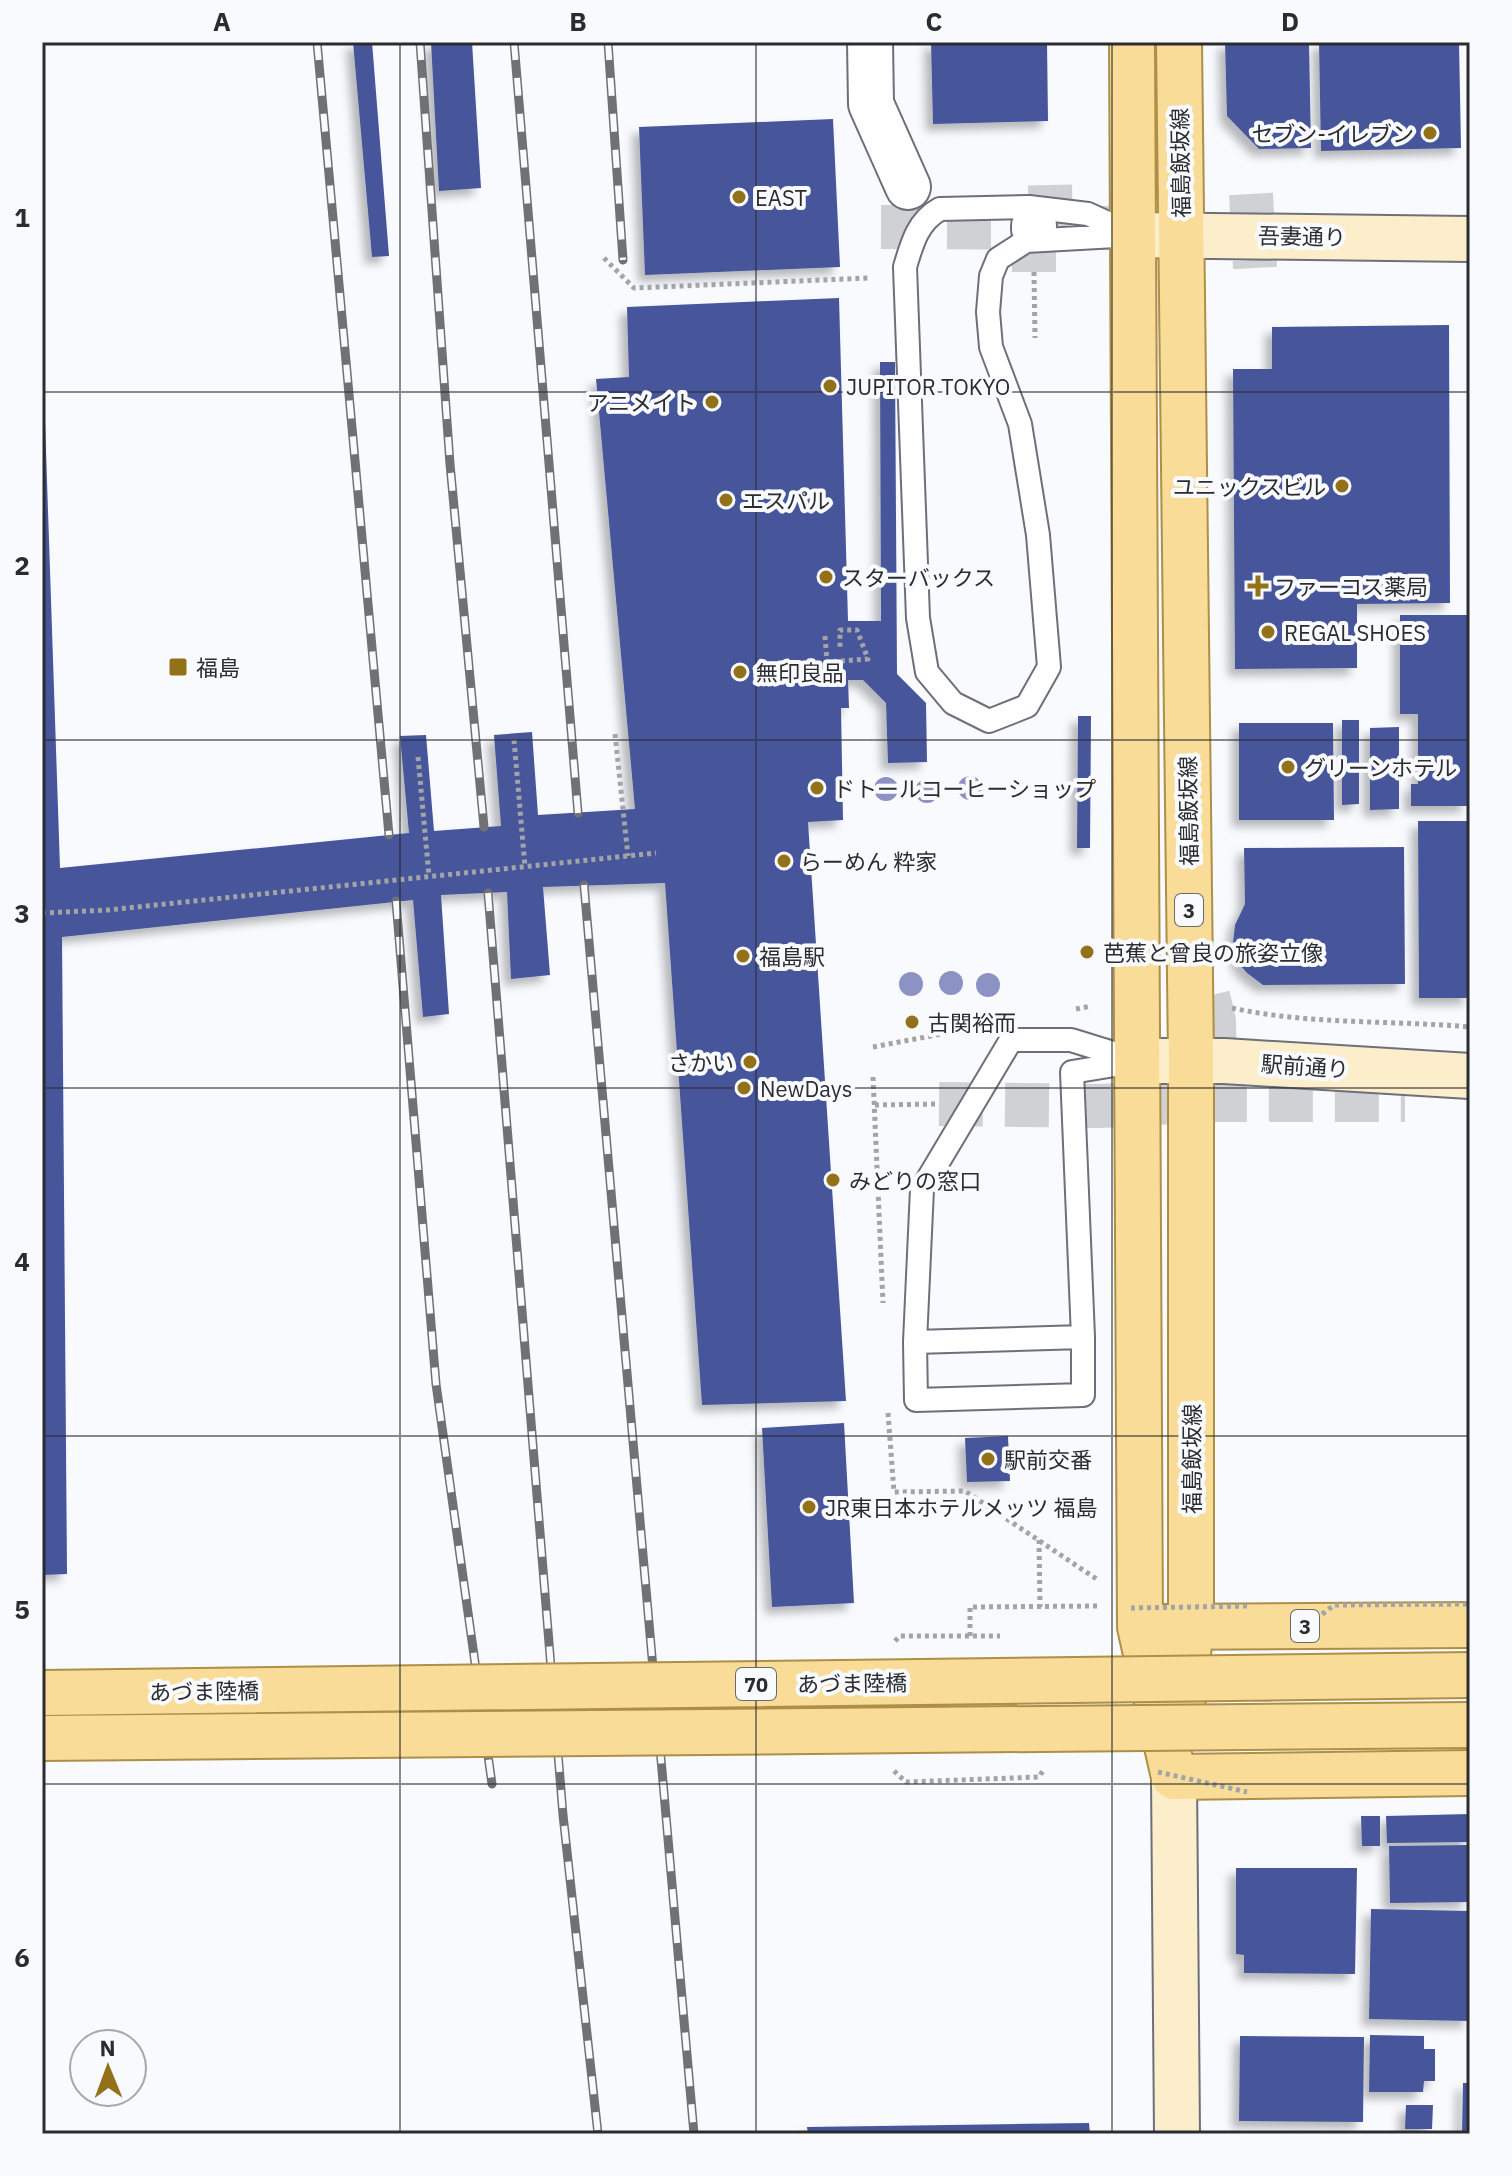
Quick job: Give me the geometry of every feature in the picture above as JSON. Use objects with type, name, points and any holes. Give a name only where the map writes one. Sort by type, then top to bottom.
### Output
[{"type":"main road","name":"福島飯坂線","points":[[1132,42],[1139,1061],[1136,1618],[1162,1773]]},
{"type":"main road","name":"福島飯坂線","points":[[1162,1773],[1191,1627],[1191,1060],[1179,42]]},
{"type":"main road","name":"3","points":[[1136,1618],[1191,1627],[1470,1625]]},
{"type":"main road","name":"あづま陸橋","points":[[42,1693],[1470,1675]]},
{"type":"main road","name":"あづま陸橋","points":[[42,1738],[1470,1725]]},
{"type":"main road","points":[[1162,1773],[1470,1773]]},
{"type":"street","points":[[870,42],[871,104],[908,187]]},
{"type":"street","name":"吾妻通り","points":[[1134,235],[1470,239]]},
{"type":"street","name":"駅前通り","points":[[1139,1061],[1191,1060],[1470,1076]]},
{"type":"street","points":[[1162,1773],[1177,2134]]},
{"type":"lane","points":[[1029,207],[1088,214],[1134,235],[1026,241],[998,259],[991,276],[988,312],[991,347],[1020,424],[1038,535],[1049,667],[1027,706],[989,721],[953,703],[927,672],[918,618],[905,267],[912,244],[928,216],[940,209],[1029,207]]},
{"type":"lane","points":[[1071,1040],[1083,1395],[916,1400],[915,1342],[922,1189],[1011,1040],[1071,1040],[1139,1061]]},
{"type":"lane","points":[[1072,1072],[1139,1061]]},
{"type":"lane","points":[[915,1342],[1083,1337]]},
{"type":"path","points":[[604,258],[634,288],[868,278]]},
{"type":"path","points":[[1034,272],[1035,338]]},
{"type":"path","points":[[825,636],[827,662],[868,659],[857,630],[840,630],[840,647]]},
{"type":"path","points":[[615,734],[628,856]]},
{"type":"path","points":[[514,740],[525,867]]},
{"type":"path","points":[[418,757],[429,876]]},
{"type":"path","points":[[42,913],[108,910],[656,853]]},
{"type":"path","points":[[1223,1006],[1296,1018],[1470,1027]]},
{"type":"path","points":[[875,1105],[939,1104]]},
{"type":"path","points":[[970,1636],[970,1607],[1040,1607],[1039,1540]]},
{"type":"path","points":[[1296,1635],[1334,1605],[1470,1604]]},
{"type":"path","points":[[1136,1618],[1250,1606]]},
{"type":"path","points":[[1162,1773],[1247,1792]]},
{"type":"building","points":[[353,42],[372,42],[389,256],[372,257]]},
{"type":"building","points":[[431,42],[472,42],[481,188],[439,191]]},
{"type":"building","points":[[931,42],[1047,42],[1048,121],[933,124]]},
{"type":"building","points":[[1225,42],[1309,42],[1311,148],[1259,149],[1227,116]]},
{"type":"building","points":[[1319,42],[1459,42],[1461,148],[1321,151]]},
{"type":"building","name":"EAST","points":[[833,119],[840,267],[645,275],[639,127]]},
{"type":"building","name":"福島駅","points":[[839,298],[848,621],[881,621],[880,362],[895,362],[897,674],[926,703],[927,762],[888,763],[886,703],[863,680],[848,680],[849,708],[841,708],[843,820],[808,822],[846,1401],[702,1405],[665,883],[543,887],[550,975],[511,979],[507,892],[441,895],[449,1014],[423,1017],[413,900],[62,937],[67,1574],[42,1575],[42,421],[45,421],[60,868],[409,833],[400,736],[426,735],[434,831],[501,826],[494,735],[532,732],[538,815],[635,809],[596,379],[629,377],[627,307]]},
{"type":"building","name":"ユニックスビル","points":[[1449,325],[1450,603],[1357,604],[1357,668],[1235,669],[1233,369],[1272,369],[1272,327]]},
{"type":"building","points":[[1400,615],[1467,615],[1468,806],[1411,806],[1411,784],[1418,784],[1418,714],[1400,714]]},
{"type":"building","points":[[1078,716],[1091,716],[1090,848],[1077,848]]},
{"type":"building","points":[[1342,720],[1359,720],[1359,804],[1342,805]]},
{"type":"building","points":[[1239,723],[1333,723],[1334,820],[1239,820]]},
{"type":"building","points":[[1399,727],[1399,809],[1370,810],[1370,728]]},
{"type":"building","points":[[1418,821],[1470,821],[1470,998],[1419,998]]},
{"type":"building","points":[[1404,847],[1405,984],[1263,985],[1240,965],[1233,943],[1235,925],[1245,904],[1244,848]]},
{"type":"building","points":[[844,1423],[854,1603],[772,1607],[762,1428]]},
{"type":"building","name":"駅前交番","points":[[1008,1436],[1010,1481],[967,1482],[965,1438]]},
{"type":"building","points":[[1470,1814],[1470,1842],[1387,1843],[1386,1816]]},
{"type":"building","points":[[1361,1816],[1380,1816],[1380,1846],[1362,1846]]},
{"type":"building","points":[[1468,1845],[1469,1902],[1390,1903],[1389,1846]]},
{"type":"building","points":[[1236,1868],[1357,1868],[1355,1974],[1244,1973],[1244,1955],[1236,1954]]},
{"type":"building","points":[[1371,1909],[1470,1911],[1470,2021],[1369,2019]]},
{"type":"building","points":[[1370,2035],[1424,2036],[1424,2049],[1435,2049],[1435,2081],[1424,2081],[1423,2092],[1369,2092]]},
{"type":"building","points":[[1240,2036],[1364,2037],[1363,2122],[1239,2121]]},
{"type":"building","points":[[1463,2083],[1470,2083],[1470,2134],[1462,2134]]},
{"type":"building","points":[[1406,2105],[1433,2105],[1432,2129],[1405,2129]]},
{"type":"building","points":[[1089,2123],[1090,2134],[808,2134],[807,2127]]},
{"type":"tunnel","points":[[1050,185],[1051,226]]},
{"type":"tunnel","points":[[1251,194],[1255,268]]},
{"type":"tunnel","points":[[881,227],[1146,228]]},
{"type":"tunnel","points":[[1034,229],[1034,272]]},
{"type":"tunnel","points":[[1208,996],[1214,1021],[1216,1100]]},
{"type":"tunnel","points":[[939,1104],[1100,1106],[1216,1100],[1405,1100]]},
{"type":"railway","points":[[317,42],[389,835]]},
{"type":"railway","points":[[420,42],[450,464],[484,827]]},
{"type":"railway","points":[[514,42],[578,813]]},
{"type":"railway","points":[[608,42],[623,260]]},
{"type":"railway","points":[[584,885],[694,2134]]},
{"type":"railway","points":[[488,893],[563,1815],[598,2134]]},
{"type":"railway","points":[[396,901],[436,1384],[492,1784]]},
{"type":"place","name":"セブン-イレブン","points":[[1430,133]]},
{"type":"place","name":"EAST","points":[[739,197]]},
{"type":"place","name":"JUPITOR TOKYO","points":[[830,386]]},
{"type":"place","name":"アニメイト","points":[[712,402]]},
{"type":"place","name":"ユニックスビル","points":[[1342,486]]},
{"type":"place","name":"エスパル","points":[[726,500]]},
{"type":"place","name":"スターバックス","points":[[826,577]]},
{"type":"place","name":"ファーコス薬局","points":[[1258,586]]},
{"type":"place","name":"REGAL SHOES","points":[[1268,632]]},
{"type":"place","name":"福島","points":[[178,667]]},
{"type":"place","name":"無印良品","points":[[740,672]]},
{"type":"place","name":"グリーンホテル","points":[[1288,767]]},
{"type":"place","name":"ドトールコーヒーショップ","points":[[817,788]]},
{"type":"place","name":"らーめん 粋家","points":[[784,861]]},
{"type":"place","name":"芭蕉と曾良の旅姿立像","points":[[1087,952]]},
{"type":"place","name":"福島駅","points":[[743,956]]},
{"type":"place","name":"古関裕而","points":[[912,1022]]},
{"type":"place","name":"さかい","points":[[750,1062]]},
{"type":"place","name":"NewDays","points":[[744,1088]]},
{"type":"place","name":"みどりの窓口","points":[[833,1180]]},
{"type":"place","name":"駅前交番","points":[[988,1459]]},
{"type":"place","name":"JR東日本ホテルメッツ 福島","points":[[809,1507]]}]
